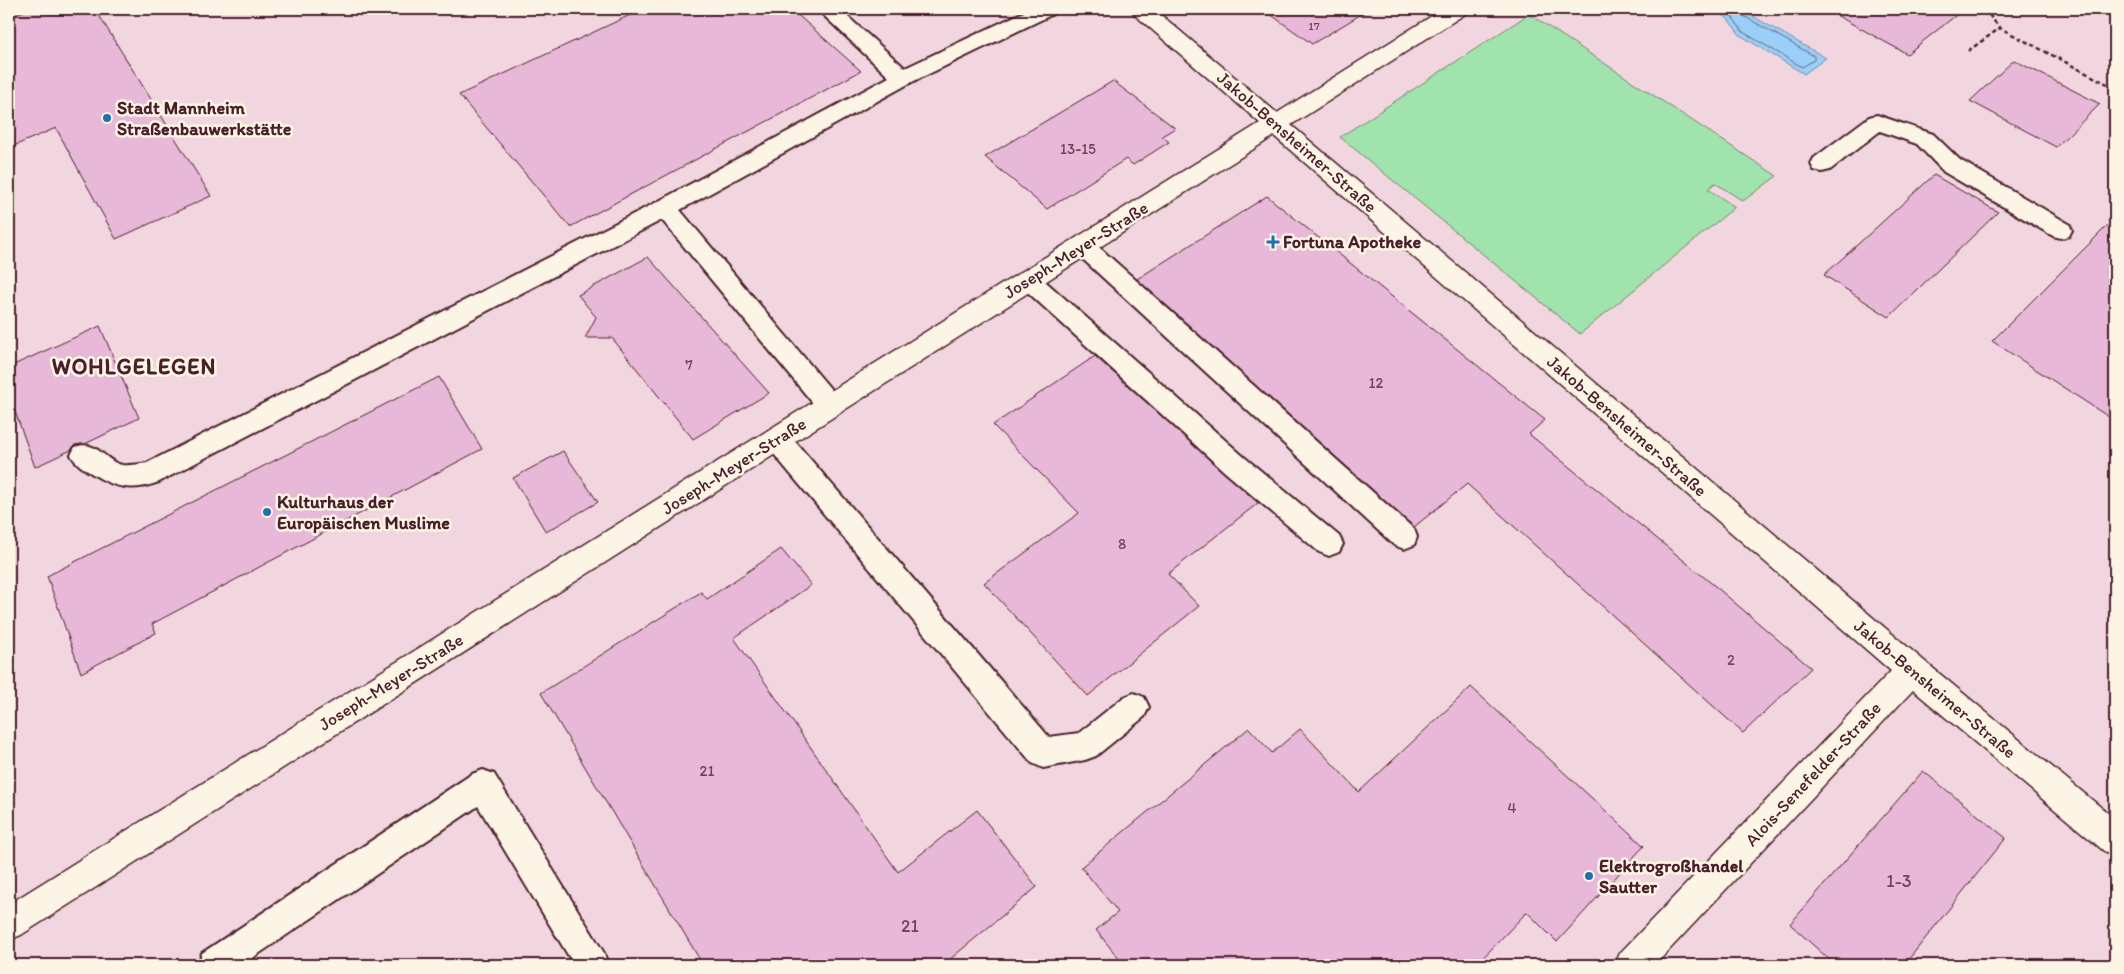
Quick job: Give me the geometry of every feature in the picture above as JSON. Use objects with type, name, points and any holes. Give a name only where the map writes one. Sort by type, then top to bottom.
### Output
[{"type":"street","name":"Jakob-Bensheimer-Straße","points":[[1142,9],[1912,670],[2115,840]]},
{"type":"street","name":"Joseph-Meyer-Straße","points":[[9,923],[1458,9]]},
{"type":"street","name":"Alois-Senefelder-Straße","points":[[1632,965],[1912,670]]},
{"type":"lane","points":[[827,9],[903,78]]},
{"type":"lane","points":[[84,455],[118,476],[150,474],[666,208],[903,78],[1046,9]]},
{"type":"lane","points":[[1822,164],[1877,122],[1925,138],[1952,166],[2061,230]]},
{"type":"lane","points":[[666,208],[830,406]]},
{"type":"lane","points":[[1083,246],[1404,537]]},
{"type":"lane","points":[[1029,280],[1234,464],[1329,544]]},
{"type":"lane","points":[[777,439],[1043,753],[1085,746],[1134,707]]},
{"type":"lane","points":[[214,965],[483,785],[592,965]]},
{"type":"path","points":[[1984,9],[2000,28],[2115,88]]},
{"type":"path","points":[[1968,51],[2000,28]]},
{"type":"shaded area","points":[[9,9],[2115,9],[2115,965],[9,965]]},
{"type":"green space","points":[[1529,14],[1777,176],[1743,201],[1715,183],[1708,189],[1735,207],[1580,334],[1340,137]]},
{"type":"water","points":[[1715,9],[1740,9],[1826,58],[1804,74],[1740,35],[1728,19]]},
{"type":"building","name":"Stadt Mannheim Straßenbauwerkstätte","points":[[29,9],[95,9],[211,196],[116,239],[56,128],[9,148],[9,17]]},
{"type":"building","points":[[643,9],[791,9],[861,71],[570,227],[459,95]]},
{"type":"building","points":[[1263,9],[1370,9],[1312,44]]},
{"type":"building","points":[[1825,9],[1964,9],[1907,54]]},
{"type":"building","points":[[2014,60],[2100,104],[2056,147],[1970,101]]},
{"type":"building","points":[[1113,81],[1175,128],[1162,136],[1169,142],[1133,165],[1126,159],[1047,209],[985,157]]},
{"type":"building","points":[[1934,175],[1998,212],[1889,317],[1824,275]]},
{"type":"building","points":[[1267,196],[1545,420],[1529,434],[1721,591],[1811,668],[1743,733],[1467,484],[1414,527],[1137,279]]},
{"type":"building","points":[[2115,218],[2115,421],[1992,341]]},
{"type":"building","points":[[648,257],[769,393],[693,439],[612,338],[585,338],[596,317],[578,295]]},
{"type":"building","points":[[100,326],[139,418],[85,444],[75,445],[71,450],[35,467],[9,395],[9,367]]},
{"type":"building","points":[[1095,356],[1258,503],[1168,574],[1199,606],[1088,696],[984,583],[1079,513],[993,425]]},
{"type":"building","name":"Kulturhaus der Europäischen Muslime","points":[[439,377],[482,449],[152,624],[156,633],[81,673],[47,576]]},
{"type":"building","points":[[563,451],[598,502],[546,532],[513,478]]},
{"type":"building","points":[[781,549],[811,585],[734,638],[898,872],[977,810],[1037,887],[943,965],[703,965],[541,693],[701,592],[707,599]]},
{"type":"building","points":[[1471,687],[1644,846],[1557,942],[1527,912],[1476,965],[1124,965],[1096,930],[1118,912],[1081,867],[1249,728],[1272,753],[1300,729],[1359,792]]},
{"type":"building","points":[[1923,771],[2006,838],[1904,965],[1835,965],[1790,924]]},
{"type":"place","name":"Stadt Mannheim Straßenbauwerkstätte","points":[[107,118]]},
{"type":"place","name":"Fortuna Apotheke","points":[[1273,242]]},
{"type":"place","name":"Kulturhaus der Europäischen Muslime","points":[[267,512]]},
{"type":"place","name":"Elektrogroßhandel Sautter","points":[[1589,876]]},
{"type":"district","name":"WOHLGELEGEN","points":[[134,366]]}]
